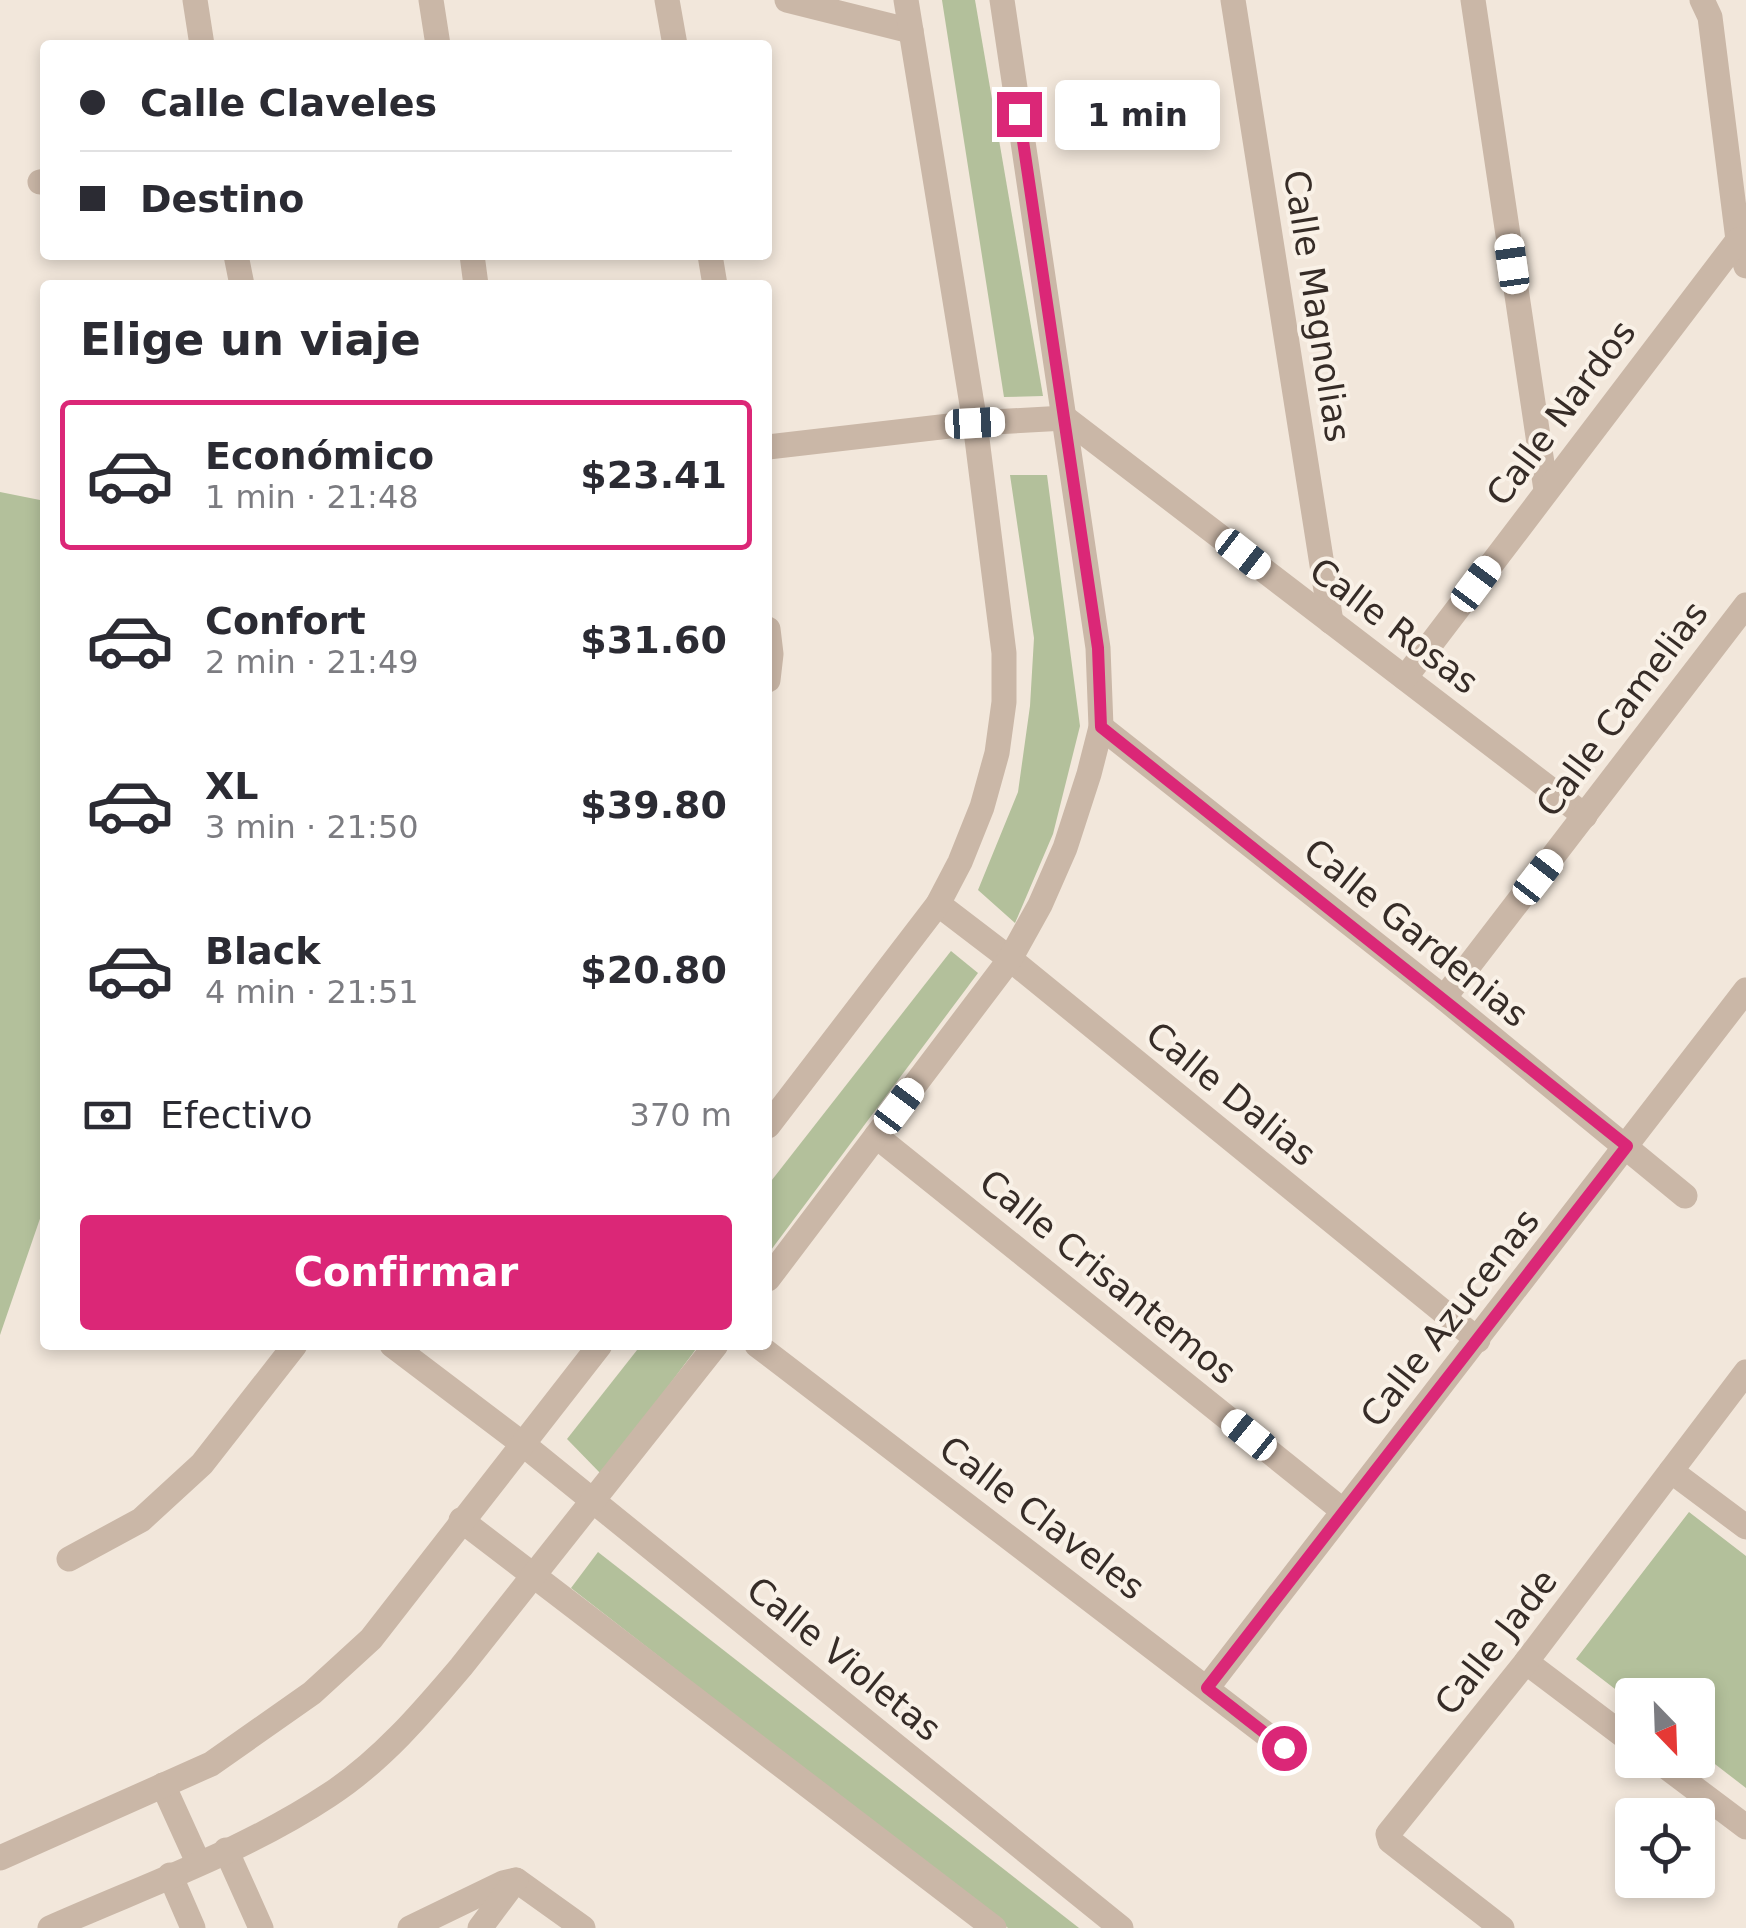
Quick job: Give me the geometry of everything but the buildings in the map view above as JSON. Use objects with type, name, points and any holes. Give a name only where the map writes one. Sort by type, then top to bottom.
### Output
[{"type":"street","points":[[195,0],[201,40]]},
{"type":"street","points":[[431,0],[437,40]]},
{"type":"street","points":[[667,0],[674,40]]},
{"type":"street","points":[[787,0],[911,32]]},
{"type":"street","points":[[772,1121],[938,904],[982,806],[1004,702],[1004,652],[975,423],[906,0]]},
{"type":"street","points":[[772,1274],[1010,959],[1065,848],[1101,727],[1098,648],[1002,0]]},
{"type":"street","name":"Calle Magnolias","points":[[1233,0],[1332,622]]},
{"type":"street","points":[[1473,0],[1546,490]]},
{"type":"street","points":[[1704,5],[1738,240],[1746,266]]},
{"type":"street","name":"Calle Nardos","points":[[1405,678],[1738,240]]},
{"type":"street","points":[[772,447],[975,423],[1065,418]]},
{"type":"street","name":"Calle Rosas","points":[[1065,418],[1585,816]]},
{"type":"street","name":"Calle Camelias","points":[[1444,998],[1746,605]]},
{"type":"street","name":"Calle Gardenias","points":[[1101,727],[1444,998],[1686,1196]]},
{"type":"street","name":"Calle Dalias","points":[[938,904],[1478,1340]]},
{"type":"street","name":"Calle Azucenas","points":[[1207,1688],[1746,990]]},
{"type":"street","name":"Calle Crisantemos","points":[[876,1136],[1342,1510]]},
{"type":"street","points":[[69,1559],[141,1520],[202,1464],[291,1350]]},
{"type":"street","name":"Calle Violetas","points":[[399,1350],[524,1444],[1121,1928]]},
{"type":"street","points":[[0,1858],[211,1764],[312,1693],[371,1639],[596,1350]]},
{"type":"street","points":[[50,1928],[282,1824],[332,1793],[378,1755],[422,1713],[712,1350]]},
{"type":"street","name":"Calle Claveles","points":[[764,1350],[1284,1748]]},
{"type":"street","name":"Calle Jade","points":[[1502,1928],[1390,1841],[1388,1834],[1526,1662],[1746,1372]]},
{"type":"street","points":[[1672,1471],[1746,1527]]},
{"type":"street","points":[[461,1520],[994,1928]]},
{"type":"street","points":[[1526,1662],[1615,1729]]},
{"type":"street","points":[[1680,1778],[1746,1827]]},
{"type":"street","points":[[163,1785],[198,1862]]},
{"type":"street","points":[[226,1850],[260,1928]]},
{"type":"street","points":[[170,1875],[194,1928]]},
{"type":"street","points":[[410,1928],[502,1882],[516,1880],[583,1928]]},
{"type":"street","points":[[480,1928],[516,1880]]},
{"type":"green space","points":[[942,0],[975,0],[1043,396],[1004,397]]},
{"type":"green space","points":[[1010,475],[1047,475],[1080,726],[1053,834],[1015,923],[978,890],[1018,792],[1030,706],[1034,638]]},
{"type":"green space","points":[[0,492],[40,500],[40,1219],[0,1335]]},
{"type":"green space","points":[[951,951],[978,973],[772,1249],[772,1180]]},
{"type":"green space","points":[[637,1350],[695,1350],[602,1475],[567,1439]]},
{"type":"green space","points":[[1689,1512],[1746,1556],[1746,1788],[1715,1764],[1715,1678],[1615,1678],[1615,1689],[1576,1659]]},
{"type":"green space","points":[[598,1552],[1079,1928],[1008,1928],[571,1588]]},
{"type":"route","points":[[1019,114],[1098,648],[1101,727],[1627,1146],[1207,1688],[1284,1748]]}]
